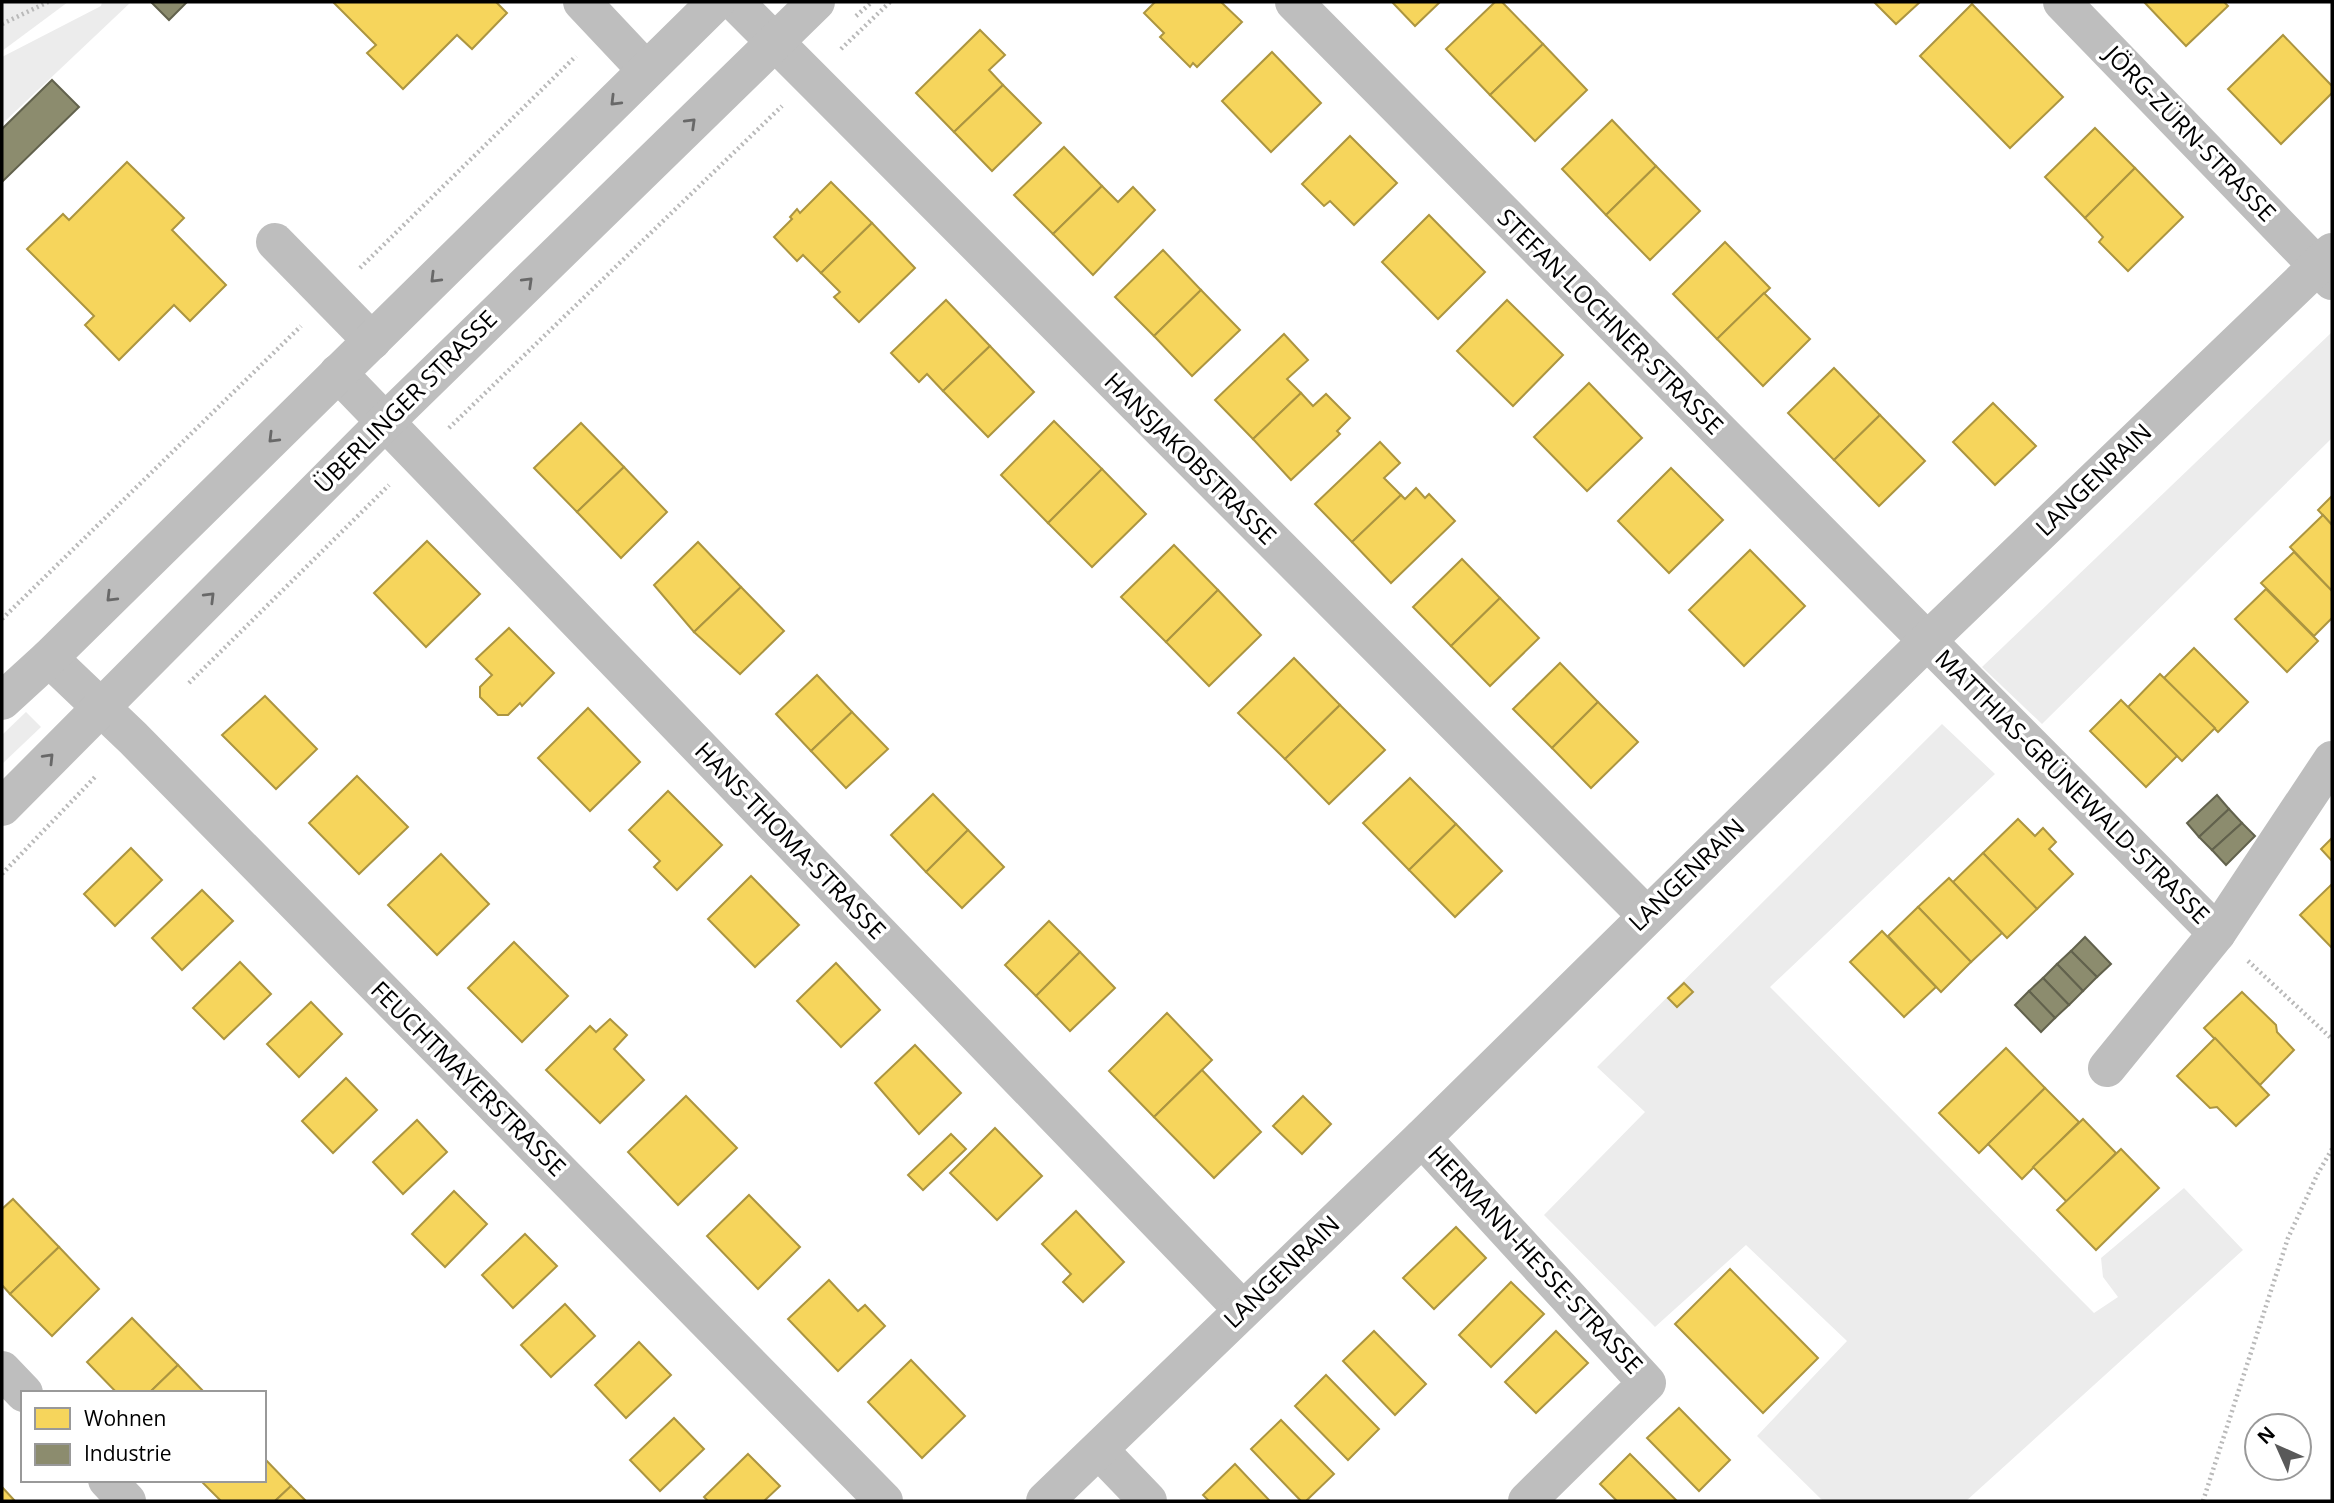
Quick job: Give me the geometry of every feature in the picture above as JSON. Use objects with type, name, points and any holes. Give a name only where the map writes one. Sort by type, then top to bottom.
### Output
[{"type":"street","points":[[582,2],[646,70]]},
{"type":"street","points":[[2,701],[49,658],[716,2]]},
{"type":"street","name":"HANSJAKOBSTRASSE","points":[[735,2],[1646,915]]},
{"type":"street","name":"ÜBERLINGER STRASSE","points":[[2,807],[385,422],[816,2]]},
{"type":"street","name":"STEFAN-LOCHNER-STRASSE","points":[[1294,2],[1926,642]]},
{"type":"street","name":"JÖRG-ZÜRN-STRASSE","points":[[2062,2],[2328,266]]},
{"type":"street","points":[[275,242],[372,341]]},
{"type":"street","name":"LANGENRAIN","points":[[1045,1501],[1422,1138],[1926,642],[2328,266]]},
{"type":"street","name":"HANS-THOMA-STRASSE","points":[[338,373],[1242,1309]]},
{"type":"street","name":"MATTHIAS-GRÜNEWALD-STRASSE","points":[[1926,642],[2217,933]]},
{"type":"street","name":"FEUCHTMAYERSTRASSE","points":[[49,658],[98,708],[133,738],[884,1501]]},
{"type":"street","name":"MATTHIAS-GRÜNEWALD-STRASSE","points":[[2107,1068],[2217,933],[2332,760]]},
{"type":"street","name":"HERMANN-HESSE-STRASSE","points":[[1422,1138],[1647,1383],[1527,1501]]},
{"type":"street","points":[[1098,1450],[1148,1501]]},
{"type":"street","points":[[109,1482],[127,1501]]},
{"type":"path","points":[[2,24],[48,2]]},
{"type":"path","points":[[2217,933],[2332,1039]]},
{"type":"path","points":[[2203,1501],[2288,1238],[2318,1172],[2332,1149]]},
{"type":"shaded area","points":[[2,2],[68,2],[2,51]]},
{"type":"shaded area","points":[[102,2],[131,2],[2,124],[2,57],[101,6]]},
{"type":"shaded area","points":[[2332,332],[2332,438],[2042,724],[1982,667]]},
{"type":"shaded area","points":[[26,712],[41,727],[2,764],[2,735]]},
{"type":"shaded area","points":[[1942,724],[1995,774],[1770,987],[2094,1313],[2118,1297],[2103,1277],[2101,1258],[2184,1188],[2243,1250],[1966,1501],[1823,1501],[1757,1436],[1847,1341],[1746,1245],[1655,1327],[1544,1215],[1645,1112],[1597,1067]]},
{"type":"building: Wohnen","points":[[333,2],[496,2],[507,13],[472,49],[457,35],[403,89],[367,53],[376,45]]},
{"type":"building: Wohnen","points":[[1155,2],[1221,2],[1242,22],[1197,67],[1193,63],[1190,67],[1160,37],[1164,33],[1144,13]]},
{"type":"building: Wohnen","points":[[1392,2],[1440,2],[1415,26]]},
{"type":"building: Wohnen","points":[[1495,2],[1502,2],[1543,44],[1490,95],[1446,49]]},
{"type":"building: Wohnen","points":[[1874,2],[1920,2],[1896,24]]},
{"type":"building: Wohnen","points":[[2144,2],[2224,2],[2228,6],[2186,46]]},
{"type":"building: Wohnen","points":[[1972,4],[2063,97],[2010,148],[1920,56]]},
{"type":"building: Wohnen","points":[[980,30],[1005,55],[989,70],[1003,85],[954,132],[916,93]]},
{"type":"building: Wohnen","points":[[2283,35],[2332,86],[2332,93],[2281,144],[2228,89]]},
{"type":"building: Wohnen","points":[[1543,44],[1587,90],[1535,141],[1490,95]]},
{"type":"building: Wohnen","points":[[1272,52],[1321,103],[1271,152],[1222,101]]},
{"type":"building: Wohnen","points":[[1003,85],[1041,123],[992,171],[954,132]]},
{"type":"building: Wohnen","points":[[1612,120],[1656,166],[1606,215],[1562,169]]},
{"type":"building: Wohnen","points":[[2095,128],[2135,168],[2085,218],[2045,177]]},
{"type":"building: Wohnen","points":[[1350,136],[1397,183],[1354,225],[1330,201],[1324,206],[1302,184]]},
{"type":"building: Wohnen","points":[[1064,147],[1102,186],[1053,234],[1014,195]]},
{"type":"building: Wohnen","points":[[127,162],[184,218],[172,230],[226,285],[190,321],[174,305],[119,360],[85,325],[94,316],[27,249],[63,214],[69,220]]},
{"type":"building: Wohnen","points":[[1656,166],[1700,211],[1650,260],[1606,215]]},
{"type":"building: Wohnen","points":[[2135,168],[2183,217],[2128,271],[2099,242],[2103,237],[2085,218]]},
{"type":"building: Wohnen","points":[[831,182],[872,223],[821,273],[803,255],[797,261],[774,237],[792,219],[790,217],[797,209],[800,213]]},
{"type":"building: Wohnen","points":[[1102,186],[1118,202],[1133,187],[1155,210],[1093,275],[1053,234]]},
{"type":"building: Wohnen","points":[[1429,215],[1485,272],[1438,319],[1382,262]]},
{"type":"building: Wohnen","points":[[872,223],[915,268],[859,322],[834,297],[840,292],[821,273]]},
{"type":"building: Wohnen","points":[[1725,242],[1770,288],[1717,339],[1673,294]]},
{"type":"building: Wohnen","points":[[1163,250],[1201,290],[1154,336],[1115,297]]},
{"type":"building: Wohnen","points":[[1201,290],[1240,330],[1192,376],[1154,336]]},
{"type":"building: Wohnen","points":[[1764,293],[1810,339],[1763,386],[1717,339]]},
{"type":"building: Wohnen","points":[[946,300],[990,346],[943,391],[927,374],[919,382],[891,353]]},
{"type":"building: Wohnen","points":[[1507,300],[1563,355],[1513,406],[1457,351]]},
{"type":"building: Wohnen","points":[[1284,334],[1308,360],[1287,379],[1301,393],[1253,439],[1215,400]]},
{"type":"building: Wohnen","points":[[990,346],[1034,392],[988,437],[943,391]]},
{"type":"building: Wohnen","points":[[1834,368],[1880,415],[1834,460],[1788,413]]},
{"type":"building: Wohnen","points":[[1589,383],[1642,438],[1587,491],[1534,437]]},
{"type":"building: Wohnen","points":[[1301,393],[1313,406],[1326,394],[1350,418],[1337,431],[1340,434],[1291,480],[1253,439]]},
{"type":"building: Wohnen","points":[[1993,403],[2036,446],[1995,485],[1953,442]]},
{"type":"building: Wohnen","points":[[1880,415],[1925,461],[1879,506],[1834,460]]},
{"type":"building: Wohnen","points":[[1054,421],[1102,469],[1048,523],[1001,475]]},
{"type":"building: Wohnen","points":[[581,423],[624,467],[577,512],[534,468]]},
{"type":"building: Wohnen","points":[[1380,442],[1400,463],[1384,478],[1401,495],[1352,542],[1315,504]]},
{"type":"building: Wohnen","points":[[624,467],[667,512],[621,558],[577,512]]},
{"type":"building: Wohnen","points":[[1671,468],[1723,520],[1669,573],[1618,521]]},
{"type":"building: Wohnen","points":[[1102,469],[1146,514],[1092,567],[1048,523]]},
{"type":"building: Wohnen","points":[[1416,488],[1425,498],[1429,494],[1455,521],[1391,583],[1352,542],[1401,495],[1405,499]]},
{"type":"building: Wohnen","points":[[2332,496],[2332,525],[2318,510]]},
{"type":"building: Wohnen","points":[[2323,515],[2332,525],[2332,591],[2290,547]]},
{"type":"building: Wohnen","points":[[427,541],[480,594],[426,647],[374,593]]},
{"type":"building: Wohnen","points":[[698,542],[741,587],[694,632],[654,585]]},
{"type":"building: Wohnen","points":[[1174,545],[1218,590],[1166,642],[1121,597]]},
{"type":"building: Wohnen","points":[[1750,550],[1805,606],[1744,666],[1689,610]]},
{"type":"building: Wohnen","points":[[2294,552],[2332,591],[2332,618],[2314,636],[2261,583]]},
{"type":"building: Wohnen","points":[[1462,559],[1500,598],[1451,646],[1413,607]]},
{"type":"building: Wohnen","points":[[741,587],[784,631],[740,674],[694,632]]},
{"type":"building: Wohnen","points":[[2266,589],[2318,641],[2287,672],[2235,619]]},
{"type":"building: Wohnen","points":[[1218,590],[1261,635],[1209,686],[1166,642]]},
{"type":"building: Wohnen","points":[[1500,598],[1539,638],[1490,686],[1451,646]]},
{"type":"building: Wohnen","points":[[509,628],[554,673],[522,706],[520,703],[508,715],[498,715],[480,697],[480,687],[492,675],[476,659]]},
{"type":"building: Wohnen","points":[[2194,648],[2248,702],[2218,732],[2164,678]]},
{"type":"building: Wohnen","points":[[1294,658],[1340,705],[1285,759],[1238,713]]},
{"type":"building: Wohnen","points":[[1560,663],[1598,702],[1552,748],[1513,709]]},
{"type":"building: Wohnen","points":[[2160,674],[2215,728],[2182,761],[2128,707]]},
{"type":"building: Wohnen","points":[[817,675],[852,712],[811,751],[776,714]]},
{"type":"building: Wohnen","points":[[265,696],[317,749],[276,789],[222,735]]},
{"type":"building: Wohnen","points":[[2121,700],[2177,756],[2146,787],[2090,731]]},
{"type":"building: Wohnen","points":[[1598,702],[1638,742],[1591,788],[1552,748]]},
{"type":"building: Wohnen","points":[[1340,705],[1385,750],[1329,804],[1285,759]]},
{"type":"building: Wohnen","points":[[588,708],[640,762],[590,811],[538,758]]},
{"type":"building: Wohnen","points":[[852,712],[888,749],[846,788],[811,751]]},
{"type":"building: Wohnen","points":[[357,776],[408,827],[359,874],[309,823]]},
{"type":"building: Wohnen","points":[[1410,778],[1456,824],[1409,870],[1363,823]]},
{"type":"building: Wohnen","points":[[668,791],[722,845],[677,890],[654,867],[660,861],[629,830]]},
{"type":"building: Wohnen","points":[[933,794],[968,830],[926,872],[891,835]]},
{"type":"building: Wohnen","points":[[2018,819],[2035,836],[2043,828],[2056,842],[2049,849],[2073,874],[2037,909],[1983,853]]},
{"type":"building: Wohnen","points":[[1456,824],[1502,871],[1455,917],[1409,870]]},
{"type":"building: Wohnen","points":[[968,830],[1004,867],[962,908],[926,872]]},
{"type":"building: Wohnen","points":[[2332,838],[2332,861],[2321,849]]},
{"type":"building: Wohnen","points":[[131,848],[162,880],[115,926],[84,894]]},
{"type":"building: Wohnen","points":[[1983,853],[2037,909],[2007,938],[1953,882]]},
{"type":"building: Wohnen","points":[[441,854],[489,904],[437,955],[388,905]]},
{"type":"building: Wohnen","points":[[751,876],[799,925],[755,967],[708,919]]},
{"type":"building: Wohnen","points":[[1949,878],[2002,933],[1971,962],[1918,907]]},
{"type":"building: Wohnen","points":[[2332,884],[2332,948],[2300,915]]},
{"type":"building: Wohnen","points":[[202,890],[233,921],[182,970],[152,938]]},
{"type":"building: Wohnen","points":[[1918,907],[1971,962],[1941,992],[1888,936]]},
{"type":"building: Wohnen","points":[[1049,921],[1080,952],[1036,996],[1005,965]]},
{"type":"building: Wohnen","points":[[1882,931],[1936,987],[1904,1017],[1850,962]]},
{"type":"building: Wohnen","points":[[514,942],[568,996],[522,1042],[468,988]]},
{"type":"building: Wohnen","points":[[1080,952],[1115,988],[1070,1031],[1036,996]]},
{"type":"building: Wohnen","points":[[240,962],[271,994],[224,1039],[193,1008]]},
{"type":"building: Wohnen","points":[[836,963],[880,1010],[841,1047],[797,1001]]},
{"type":"building: Wohnen","points":[[1684,983],[1693,992],[1677,1007],[1668,998]]},
{"type":"building: Wohnen","points":[[2242,992],[2276,1025],[2277,1032],[2294,1050],[2260,1085],[2204,1028]]},
{"type":"building: Wohnen","points":[[311,1002],[342,1034],[299,1077],[267,1044]]},
{"type":"building: Wohnen","points":[[1167,1013],[1212,1060],[1154,1117],[1109,1071]]},
{"type":"building: Wohnen","points":[[610,1019],[627,1035],[614,1049],[644,1080],[600,1123],[546,1070],[590,1026],[596,1032]]},
{"type":"building: Wohnen","points":[[2215,1038],[2269,1095],[2236,1126],[2217,1107],[2210,1108],[2177,1076]]},
{"type":"building: Wohnen","points":[[915,1045],[961,1093],[919,1134],[875,1083]]},
{"type":"building: Wohnen","points":[[2006,1048],[2045,1088],[1979,1153],[1939,1113]]},
{"type":"building: Wohnen","points":[[1202,1070],[1261,1132],[1214,1178],[1154,1117]]},
{"type":"building: Wohnen","points":[[346,1078],[377,1110],[333,1153],[302,1121]]},
{"type":"building: Wohnen","points":[[2045,1088],[2079,1122],[2022,1179],[1988,1144]]},
{"type":"building: Wohnen","points":[[686,1096],[737,1148],[678,1205],[628,1152]]},
{"type":"building: Wohnen","points":[[1303,1096],[1331,1124],[1302,1154],[1273,1126]]},
{"type":"building: Wohnen","points":[[2083,1119],[2116,1153],[2067,1202],[2033,1167]]},
{"type":"building: Wohnen","points":[[417,1120],[447,1152],[403,1194],[373,1162]]},
{"type":"building: Wohnen","points":[[995,1128],[1042,1176],[997,1220],[950,1173]]},
{"type":"building: Wohnen","points":[[951,1134],[966,1149],[923,1190],[908,1175]]},
{"type":"building: Wohnen","points":[[2121,1149],[2159,1188],[2096,1250],[2057,1210]]},
{"type":"building: Wohnen","points":[[454,1191],[487,1224],[445,1267],[412,1234]]},
{"type":"building: Wohnen","points":[[749,1195],[800,1247],[758,1289],[707,1236]]},
{"type":"building: Wohnen","points":[[13,1199],[59,1247],[10,1294],[2,1285],[2,1209]]},
{"type":"building: Wohnen","points":[[1076,1211],[1124,1262],[1083,1302],[1063,1282],[1071,1274],[1042,1244]]},
{"type":"building: Wohnen","points":[[1456,1227],[1486,1258],[1434,1309],[1403,1278]]},
{"type":"building: Wohnen","points":[[525,1234],[557,1266],[513,1308],[482,1275]]},
{"type":"building: Wohnen","points":[[59,1247],[99,1289],[52,1336],[10,1294]]},
{"type":"building: Wohnen","points":[[1730,1269],[1818,1358],[1763,1413],[1675,1324]]},
{"type":"building: Wohnen","points":[[829,1280],[858,1311],[865,1305],[885,1326],[838,1371],[788,1319]]},
{"type":"building: Wohnen","points":[[1511,1282],[1544,1314],[1491,1367],[1459,1335]]},
{"type":"building: Wohnen","points":[[565,1304],[595,1336],[551,1377],[521,1345]]},
{"type":"building: Wohnen","points":[[132,1318],[178,1365],[151,1391],[115,1391],[87,1362]]},
{"type":"building: Wohnen","points":[[1374,1331],[1426,1384],[1395,1415],[1343,1361]]},
{"type":"building: Wohnen","points":[[1556,1331],[1588,1363],[1536,1413],[1505,1382]]},
{"type":"building: Wohnen","points":[[639,1342],[671,1375],[626,1418],[595,1385]]},
{"type":"building: Wohnen","points":[[911,1360],[965,1416],[922,1458],[868,1402]]},
{"type":"building: Wohnen","points":[[178,1365],[203,1391],[151,1391]]},
{"type":"building: Wohnen","points":[[1326,1375],[1379,1429],[1348,1460],[1295,1406]]},
{"type":"building: Wohnen","points":[[1679,1408],[1730,1460],[1699,1491],[1647,1438]]},
{"type":"building: Wohnen","points":[[674,1418],[704,1449],[660,1491],[630,1460]]},
{"type":"building: Wohnen","points":[[1281,1420],[1334,1474],[1306,1501],[1301,1501],[1251,1449]]},
{"type":"building: Wohnen","points":[[748,1454],[780,1486],[764,1501],[708,1501],[704,1497]]},
{"type":"building: Wohnen","points":[[1630,1454],[1677,1501],[1617,1501],[1600,1484]]},
{"type":"building: Wohnen","points":[[266,1460],[291,1486],[275,1501],[221,1501],[202,1482],[266,1482]]},
{"type":"building: Wohnen","points":[[1235,1464],[1270,1501],[1209,1501],[1203,1495]]},
{"type":"building: Wohnen","points":[[291,1486],[306,1501],[275,1501]]},
{"type":"building: Wohnen","points":[[2,1487],[15,1501],[2,1501]]},
{"type":"building: Industrie","points":[[151,2],[187,2],[169,20]]},
{"type":"building: Industrie","points":[[52,80],[79,107],[2,182],[2,129]]},
{"type":"building: Industrie","points":[[2217,795],[2229,809],[2199,837],[2187,823]]},
{"type":"building: Industrie","points":[[2229,809],[2242,823],[2212,850],[2199,837]]},
{"type":"building: Industrie","points":[[2242,823],[2255,836],[2226,865],[2212,850]]},
{"type":"building: Industrie","points":[[2085,937],[2111,964],[2097,977],[2071,951]]},
{"type":"building: Industrie","points":[[2071,951],[2097,977],[2083,991],[2057,964]]},
{"type":"building: Industrie","points":[[2057,964],[2083,991],[2069,1005],[2043,978]]},
{"type":"building: Industrie","points":[[2043,978],[2069,1005],[2055,1018],[2029,991]]},
{"type":"building: Industrie","points":[[2029,991],[2055,1018],[2041,1032],[2015,1005]]}]
